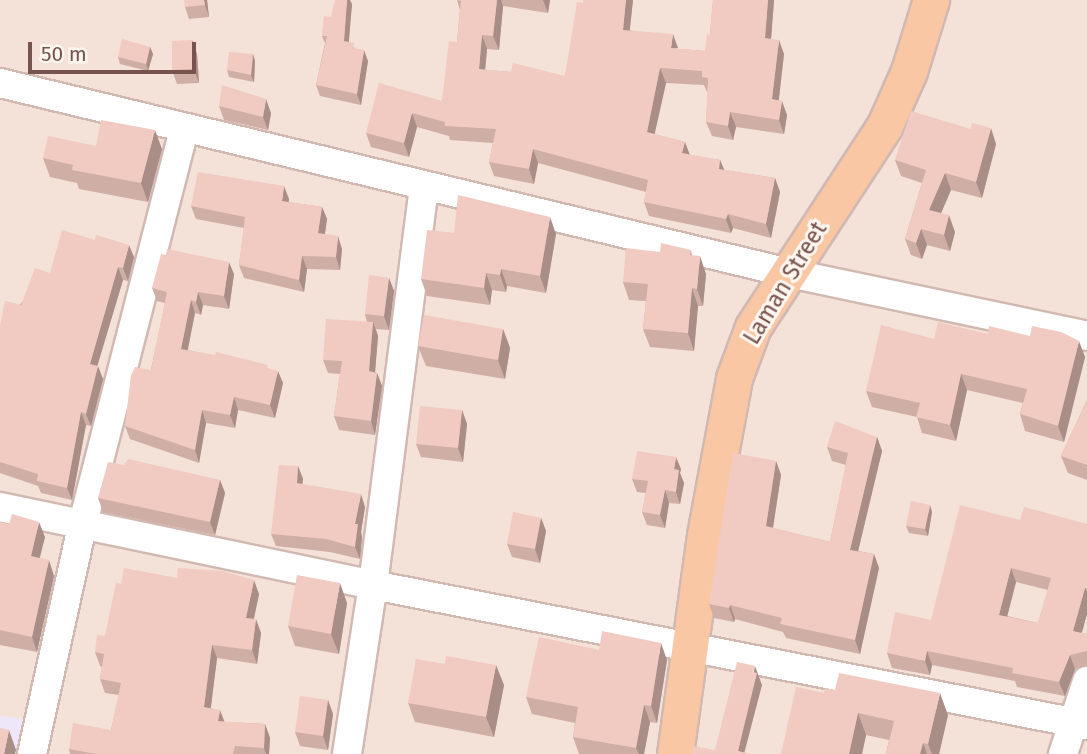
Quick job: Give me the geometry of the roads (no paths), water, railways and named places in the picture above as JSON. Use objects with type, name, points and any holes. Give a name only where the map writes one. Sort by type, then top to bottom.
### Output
[{"type":"main road","name":"Laman Street","points":[[675,754],[715,472],[734,378],[753,327],[885,125],[909,71],[931,0]]},
{"type":"street","points":[[0,83],[184,130],[789,273],[1087,336]]},
{"type":"street","points":[[32,754],[83,523],[184,130]]},
{"type":"street","points":[[347,754],[373,585],[424,187]]},
{"type":"street","points":[[0,508],[373,585],[690,645],[1080,724]]},
{"type":"street","points":[[1063,754],[1080,724],[1087,681]]}]
